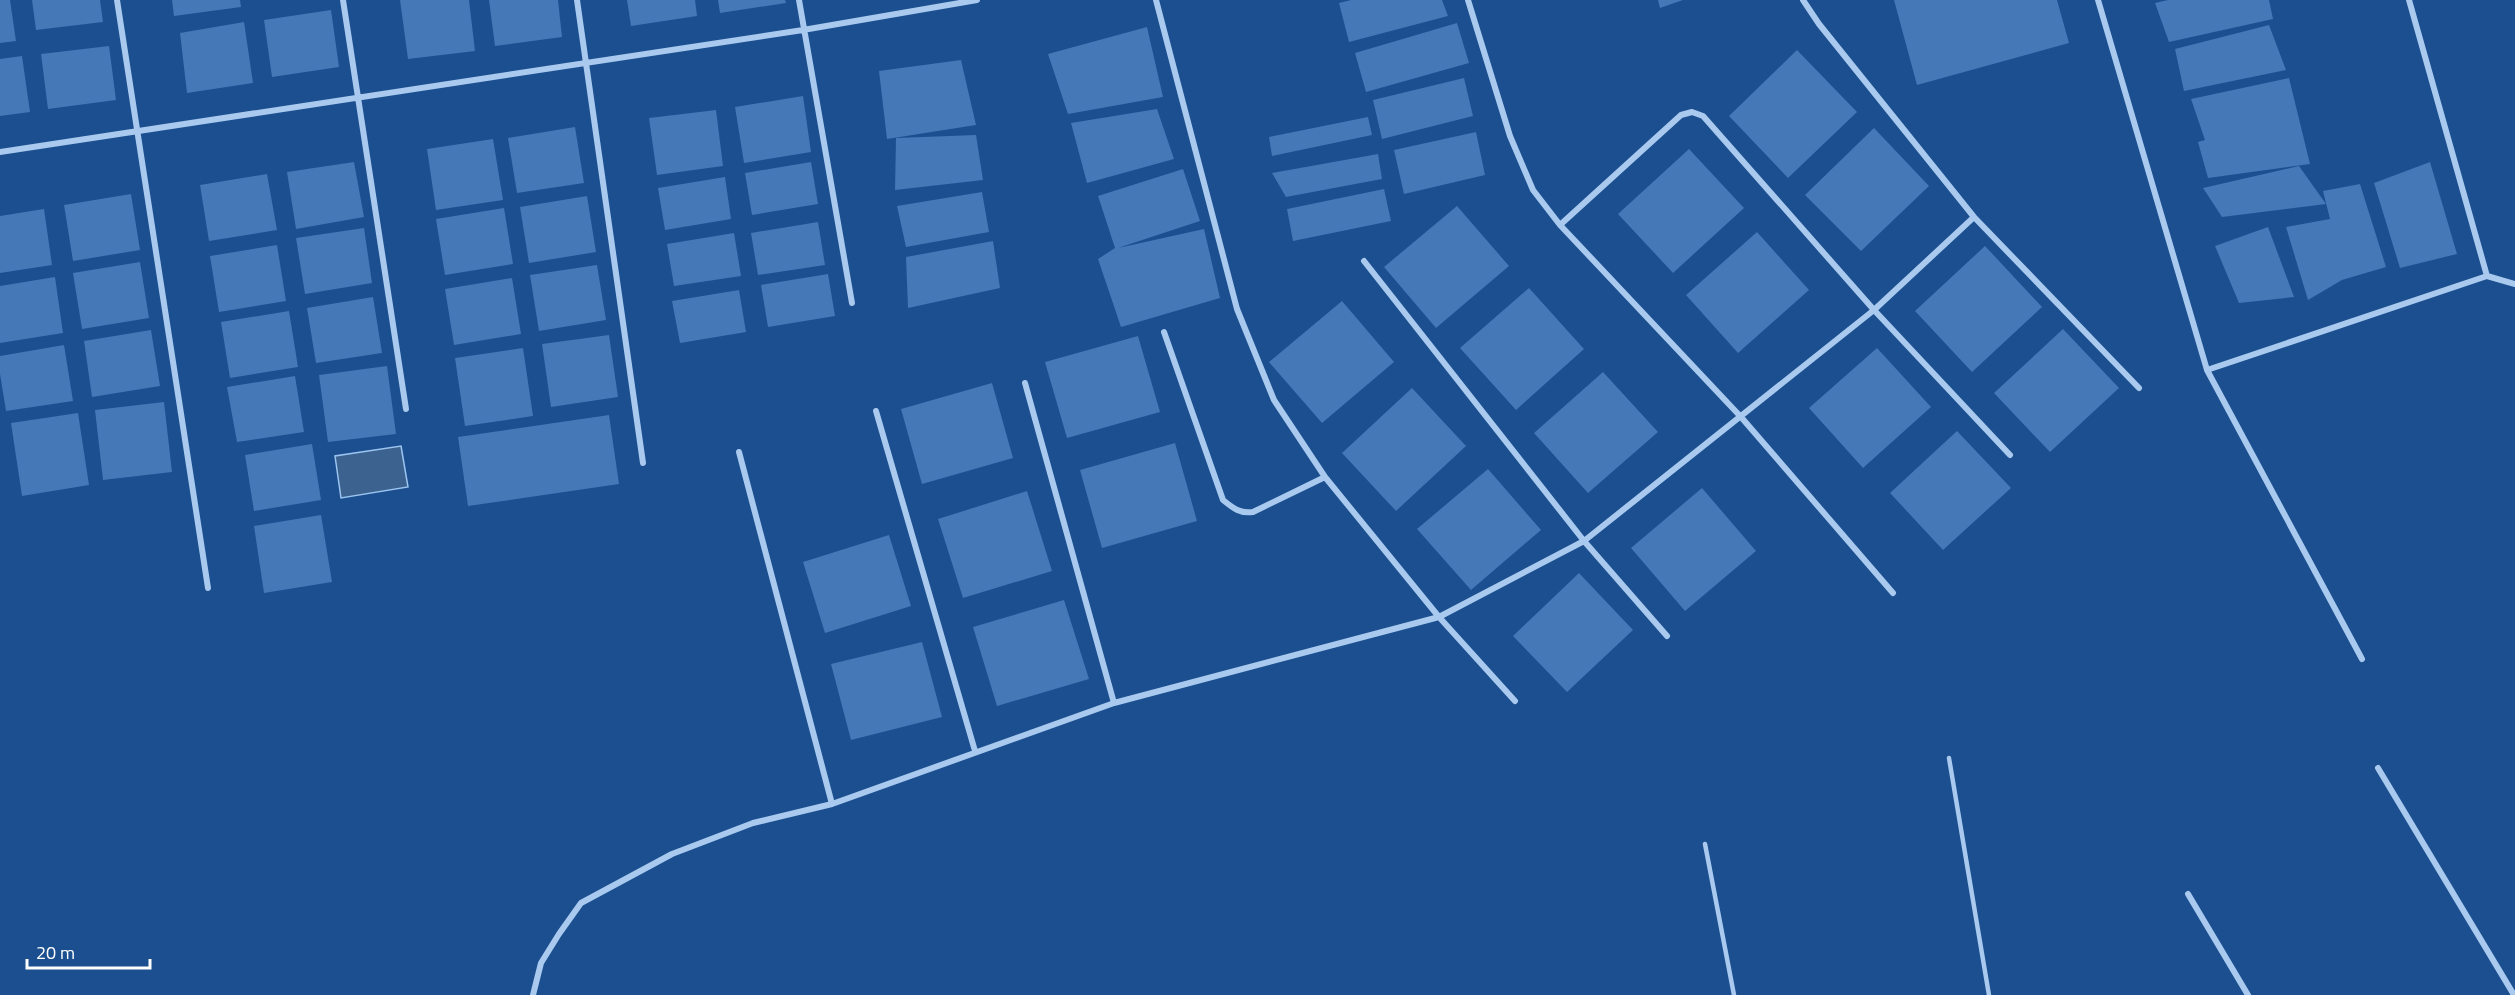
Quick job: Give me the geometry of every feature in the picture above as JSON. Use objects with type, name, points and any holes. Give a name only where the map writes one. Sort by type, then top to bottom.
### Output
[{"type":"street","points":[[117,0],[208,588]]},
{"type":"street","points":[[343,0],[406,409]]},
{"type":"street","points":[[577,0],[644,463]]},
{"type":"street","points":[[799,0],[852,303]]},
{"type":"street","points":[[0,152],[803,30],[977,0]]},
{"type":"street","points":[[1156,0],[1237,309],[1274,400],[1325,477],[1438,617],[1515,701]]},
{"type":"street","points":[[1468,0],[1510,136],[1533,190],[1560,225],[1741,417],[1893,593]]},
{"type":"street","points":[[1803,0],[1974,217],[2139,388]]},
{"type":"street","points":[[2098,0],[2207,370],[2362,659]]},
{"type":"street","points":[[2409,0],[2487,276]]},
{"type":"street","points":[[1560,225],[1681,115],[1692,112],[1703,116],[1874,310],[2010,455]]},
{"type":"street","points":[[533,995],[541,963],[581,903],[672,854],[753,823],[832,804],[1114,703],[1438,617],[1584,541],[1874,310],[1974,217]]},
{"type":"street","points":[[1364,261],[1584,541],[1667,636]]},
{"type":"street","points":[[2207,370],[2487,276],[2515,284]]},
{"type":"street","points":[[1164,332],[1223,500],[1235,510],[1245,513],[1253,512],[1325,477]]},
{"type":"street","points":[[1025,383],[1114,703]]},
{"type":"street","points":[[876,411],[975,751]]},
{"type":"street","points":[[739,452],[832,804]]},
{"type":"street","points":[[2378,768],[2514,995]]},
{"type":"street","points":[[2188,894],[2248,995]]},
{"type":"lane","points":[[1949,758],[1989,995]]},
{"type":"lane","points":[[1705,844],[1734,995]]},
{"type":"water","points":[[401,446],[408,487],[341,498],[335,456]]},
{"type":"building","points":[[0,0],[10,0],[16,41],[0,43]]},
{"type":"building","points":[[32,0],[100,0],[103,22],[36,30]]},
{"type":"building","points":[[172,0],[240,0],[241,7],[174,16]]},
{"type":"building","points":[[400,0],[469,0],[475,51],[408,59]]},
{"type":"building","points":[[489,0],[558,0],[562,37],[495,46]]},
{"type":"building","points":[[627,0],[695,0],[697,16],[631,26]]},
{"type":"building","points":[[718,0],[785,0],[786,3],[720,13]]},
{"type":"building","points":[[1351,0],[1442,0],[1448,16],[1349,42],[1339,3]]},
{"type":"building","points":[[1658,0],[1683,0],[1660,8]]},
{"type":"building","points":[[1894,0],[2057,0],[2069,43],[1917,85]]},
{"type":"building","points":[[2168,0],[2269,0],[2273,19],[2169,42],[2155,3]]},
{"type":"building","points":[[331,10],[339,67],[272,77],[264,20]]},
{"type":"building","points":[[244,22],[253,83],[187,93],[180,33]]},
{"type":"building","points":[[1457,23],[1469,63],[1366,92],[1355,53]]},
{"type":"building","points":[[2269,25],[2286,70],[2184,91],[2175,49]]},
{"type":"building","points":[[1147,27],[1163,97],[1068,114],[1048,54]]},
{"type":"building","points":[[109,46],[116,100],[48,109],[41,54]]},
{"type":"building","points":[[1797,50],[1857,112],[1788,178],[1729,116]]},
{"type":"building","points":[[22,56],[30,112],[0,116],[0,59]]},
{"type":"building","points":[[961,60],[976,125],[887,139],[879,71]]},
{"type":"building","points":[[1464,78],[1473,116],[1382,139],[1373,100]]},
{"type":"building","points":[[2289,78],[2310,164],[2208,178],[2198,142],[2205,140],[2191,99]]},
{"type":"building","points":[[803,96],[811,152],[744,163],[735,107]]},
{"type":"building","points":[[1157,109],[1174,159],[1087,183],[1071,123]]},
{"type":"building","points":[[716,110],[723,166],[657,175],[649,118]]},
{"type":"building","points":[[1368,117],[1372,135],[1272,156],[1269,137]]},
{"type":"building","points":[[575,127],[584,183],[517,193],[508,138]]},
{"type":"building","points":[[1874,128],[1929,186],[1861,251],[1805,195]]},
{"type":"building","points":[[1476,132],[1485,175],[1404,194],[1394,150]]},
{"type":"building","points":[[976,135],[983,180],[895,190],[896,138]]},
{"type":"building","points":[[493,139],[503,200],[436,210],[427,149]]},
{"type":"building","points":[[1689,149],[1744,208],[1673,273],[1618,214]]},
{"type":"building","points":[[1378,154],[1382,179],[1286,197],[1272,173]]},
{"type":"building","points":[[354,162],[364,217],[296,229],[287,172]]},
{"type":"building","points":[[811,162],[818,204],[752,215],[745,173]]},
{"type":"building","points":[[2430,162],[2457,254],[2400,268],[2374,183]]},
{"type":"building","points":[[2299,166],[2326,204],[2222,217],[2203,188]]},
{"type":"building","points":[[1183,169],[1200,221],[1118,248],[1204,229],[1220,298],[1121,327],[1098,259],[1115,248],[1098,196]]},
{"type":"building","points":[[267,174],[277,230],[209,241],[200,185]]},
{"type":"building","points":[[725,177],[731,219],[665,230],[658,188]]},
{"type":"building","points":[[2360,184],[2386,267],[2342,280],[2308,300],[2286,227],[2330,219],[2323,191]]},
{"type":"building","points":[[1384,189],[1391,221],[1293,241],[1287,209]]},
{"type":"building","points":[[982,192],[989,232],[906,247],[897,206]]},
{"type":"building","points":[[131,194],[140,250],[73,261],[64,205]]},
{"type":"building","points":[[587,196],[596,252],[529,263],[520,207]]},
{"type":"building","points":[[1457,206],[1509,266],[1436,328],[1384,267]]},
{"type":"building","points":[[504,208],[513,264],[445,275],[436,219]]},
{"type":"building","points":[[44,209],[52,265],[0,273],[0,216]]},
{"type":"building","points":[[818,222],[825,265],[758,275],[751,233]]},
{"type":"building","points":[[2268,227],[2294,297],[2239,303],[2215,246]]},
{"type":"building","points":[[364,228],[372,283],[305,294],[296,238]]},
{"type":"building","points":[[1757,232],[1809,290],[1738,353],[1686,295]]},
{"type":"building","points":[[734,233],[741,276],[674,286],[667,244]]},
{"type":"building","points":[[993,241],[1000,288],[908,308],[906,257]]},
{"type":"building","points":[[277,245],[286,301],[219,312],[210,256]]},
{"type":"building","points":[[1985,246],[2042,307],[1972,372],[1915,311]]},
{"type":"building","points":[[140,262],[149,318],[82,329],[73,273]]},
{"type":"building","points":[[597,265],[606,320],[539,331],[530,275]]},
{"type":"building","points":[[828,274],[835,316],[768,327],[761,285]]},
{"type":"building","points":[[55,277],[63,333],[0,343],[0,286]]},
{"type":"building","points":[[512,278],[521,334],[454,345],[445,289]]},
{"type":"building","points":[[1529,288],[1584,349],[1516,410],[1460,348]]},
{"type":"building","points":[[739,290],[746,332],[680,343],[672,301]]},
{"type":"building","points":[[373,297],[382,353],[316,363],[307,308]]},
{"type":"building","points":[[1342,301],[1394,362],[1322,423],[1269,362]]},
{"type":"building","points":[[289,311],[298,367],[230,378],[221,322]]},
{"type":"building","points":[[2063,329],[2119,388],[2050,452],[1994,393]]},
{"type":"building","points":[[151,330],[160,386],[92,397],[84,341]]},
{"type":"building","points":[[609,335],[618,397],[551,407],[542,344]]},
{"type":"building","points":[[1138,336],[1160,412],[1067,438],[1045,362]]},
{"type":"building","points":[[64,345],[73,401],[6,411],[0,374],[0,356]]},
{"type":"building","points":[[523,348],[533,416],[465,426],[455,358]]},
{"type":"building","points":[[1877,348],[1931,407],[1863,468],[1809,408]]},
{"type":"building","points":[[387,366],[396,434],[328,442],[319,375]]},
{"type":"building","points":[[1603,372],[1658,432],[1588,493],[1534,433]]},
{"type":"building","points":[[295,376],[304,432],[237,442],[227,387]]},
{"type":"building","points":[[992,383],[1013,458],[922,484],[901,409]]},
{"type":"building","points":[[1412,388],[1466,446],[1396,511],[1342,453]]},
{"type":"building","points":[[164,402],[172,472],[103,480],[95,410]]},
{"type":"building","points":[[78,413],[89,485],[22,496],[11,423]]},
{"type":"building","points":[[609,415],[619,484],[468,506],[458,437]]},
{"type":"building","points":[[1957,431],[2011,488],[1943,550],[1890,493]]},
{"type":"building","points":[[1175,443],[1197,521],[1102,548],[1080,470]]},
{"type":"building","points":[[312,444],[321,500],[254,511],[245,455]]},
{"type":"building","points":[[1488,469],[1541,530],[1471,590],[1417,529]]},
{"type":"building","points":[[1702,488],[1756,551],[1685,611],[1631,548]]},
{"type":"building","points":[[1027,491],[1052,571],[963,598],[938,519]]},
{"type":"building","points":[[321,515],[332,582],[264,593],[254,526]]},
{"type":"building","points":[[889,535],[911,606],[825,633],[803,562]]},
{"type":"building","points":[[1579,573],[1633,630],[1567,692],[1513,636]]},
{"type":"building","points":[[1064,600],[1089,679],[997,706],[973,627]]},
{"type":"building","points":[[922,642],[942,717],[851,740],[831,664]]}]
